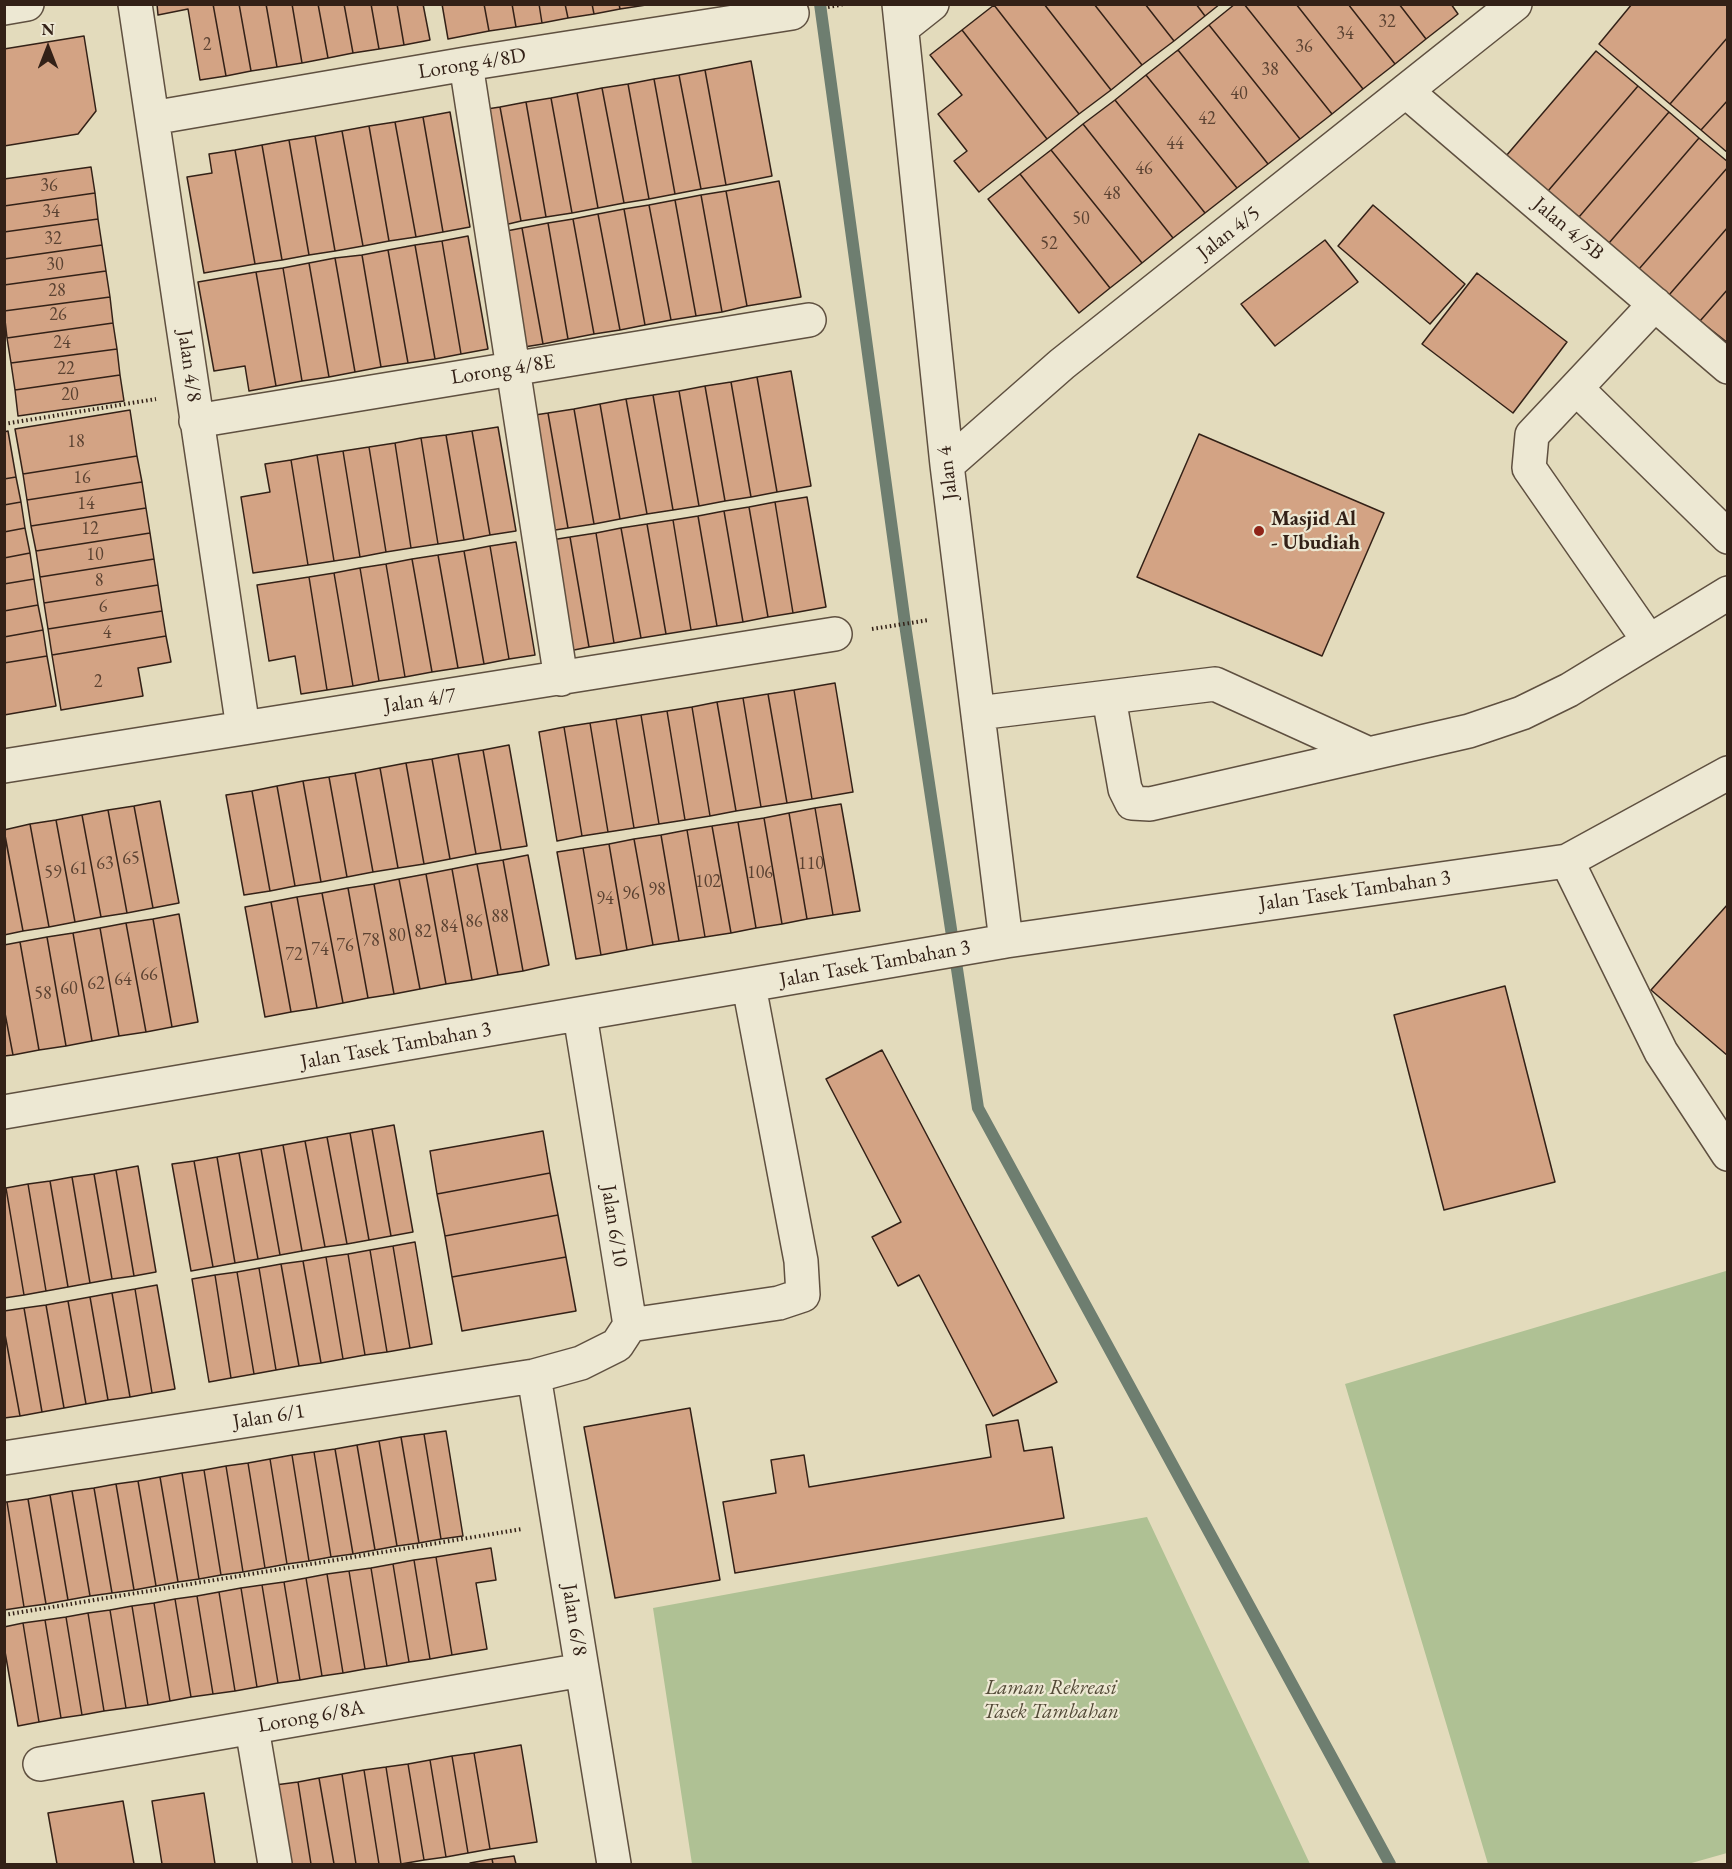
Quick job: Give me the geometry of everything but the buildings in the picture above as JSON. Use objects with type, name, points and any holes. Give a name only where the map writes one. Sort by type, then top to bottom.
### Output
[{"type":"street","points":[[4,8],[27,4]]},
{"type":"street","name":"Jalan 4/8","points":[[135,4],[243,728]]},
{"type":"street","points":[[901,16],[932,4]]},
{"type":"street","name":"Jalan 4/5","points":[[947,465],[1062,364],[1407,92],[1500,9]]},
{"type":"street","name":"Lorong 4/8D","points":[[152,118],[466,64],[792,13]]},
{"type":"street","name":"Jalan 4","points":[[901,16],[947,465],[1006,941]]},
{"type":"street","points":[[466,64],[561,679]]},
{"type":"street","name":"Jalan 4/5B","points":[[1407,92],[1728,367]]},
{"type":"street","points":[[1649,641],[1529,468],[1532,435],[1577,389],[1609,350],[1655,304]]},
{"type":"street","name":"Lorong 4/8E","points":[[194,407],[512,368],[809,320]]},
{"type":"street","points":[[1577,389],[1728,537]]},
{"type":"street","points":[[1108,698],[1125,789],[1132,803],[1150,804],[1469,731],[1522,714],[1569,690],[1728,593]]},
{"type":"street","name":"Jalan 4/7","points":[[4,766],[835,634]]},
{"type":"street","points":[[978,713],[1215,684],[1369,754]]},
{"type":"street","name":"Jalan Tasek Tambahan 3","points":[[4,1112],[749,987],[1006,941],[1567,861],[1728,773]]},
{"type":"street","points":[[1567,861],[1661,1052],[1728,1154]]},
{"type":"street","points":[[534,1376],[581,1363],[617,1344],[630,1324],[779,1303],[803,1295],[801,1262],[749,987]]},
{"type":"street","name":"Jalan 6/10","points":[[580,1015],[630,1324]]},
{"type":"street","name":"Jalan 6/1","points":[[4,1458],[534,1376]]},
{"type":"street","name":"Jalan 6/8","points":[[534,1376],[614,1864]]},
{"type":"street","name":"Lorong 6/8A","points":[[40,1764],[582,1670]]},
{"type":"street","points":[[252,1728],[275,1864]]},
{"type":"path","points":[[4,424],[194,407]]},
{"type":"path","points":[[835,634],[966,614]]},
{"type":"path","points":[[4,1615],[558,1523]]},
{"type":"green space","points":[[1726,1271],[1727,1853],[1688,1864],[1488,1864],[1345,1384]]},
{"type":"green space","name":"Laman Rekreasi Tasek Tambahan","points":[[1147,1517],[1310,1864],[692,1864],[653,1608]]},
{"type":"waterway","points":[[820,4],[906,631],[978,1108],[1390,1864]]},
{"type":"place","name":"Masjid Al - Ubudiah","points":[[1259,531]]}]
